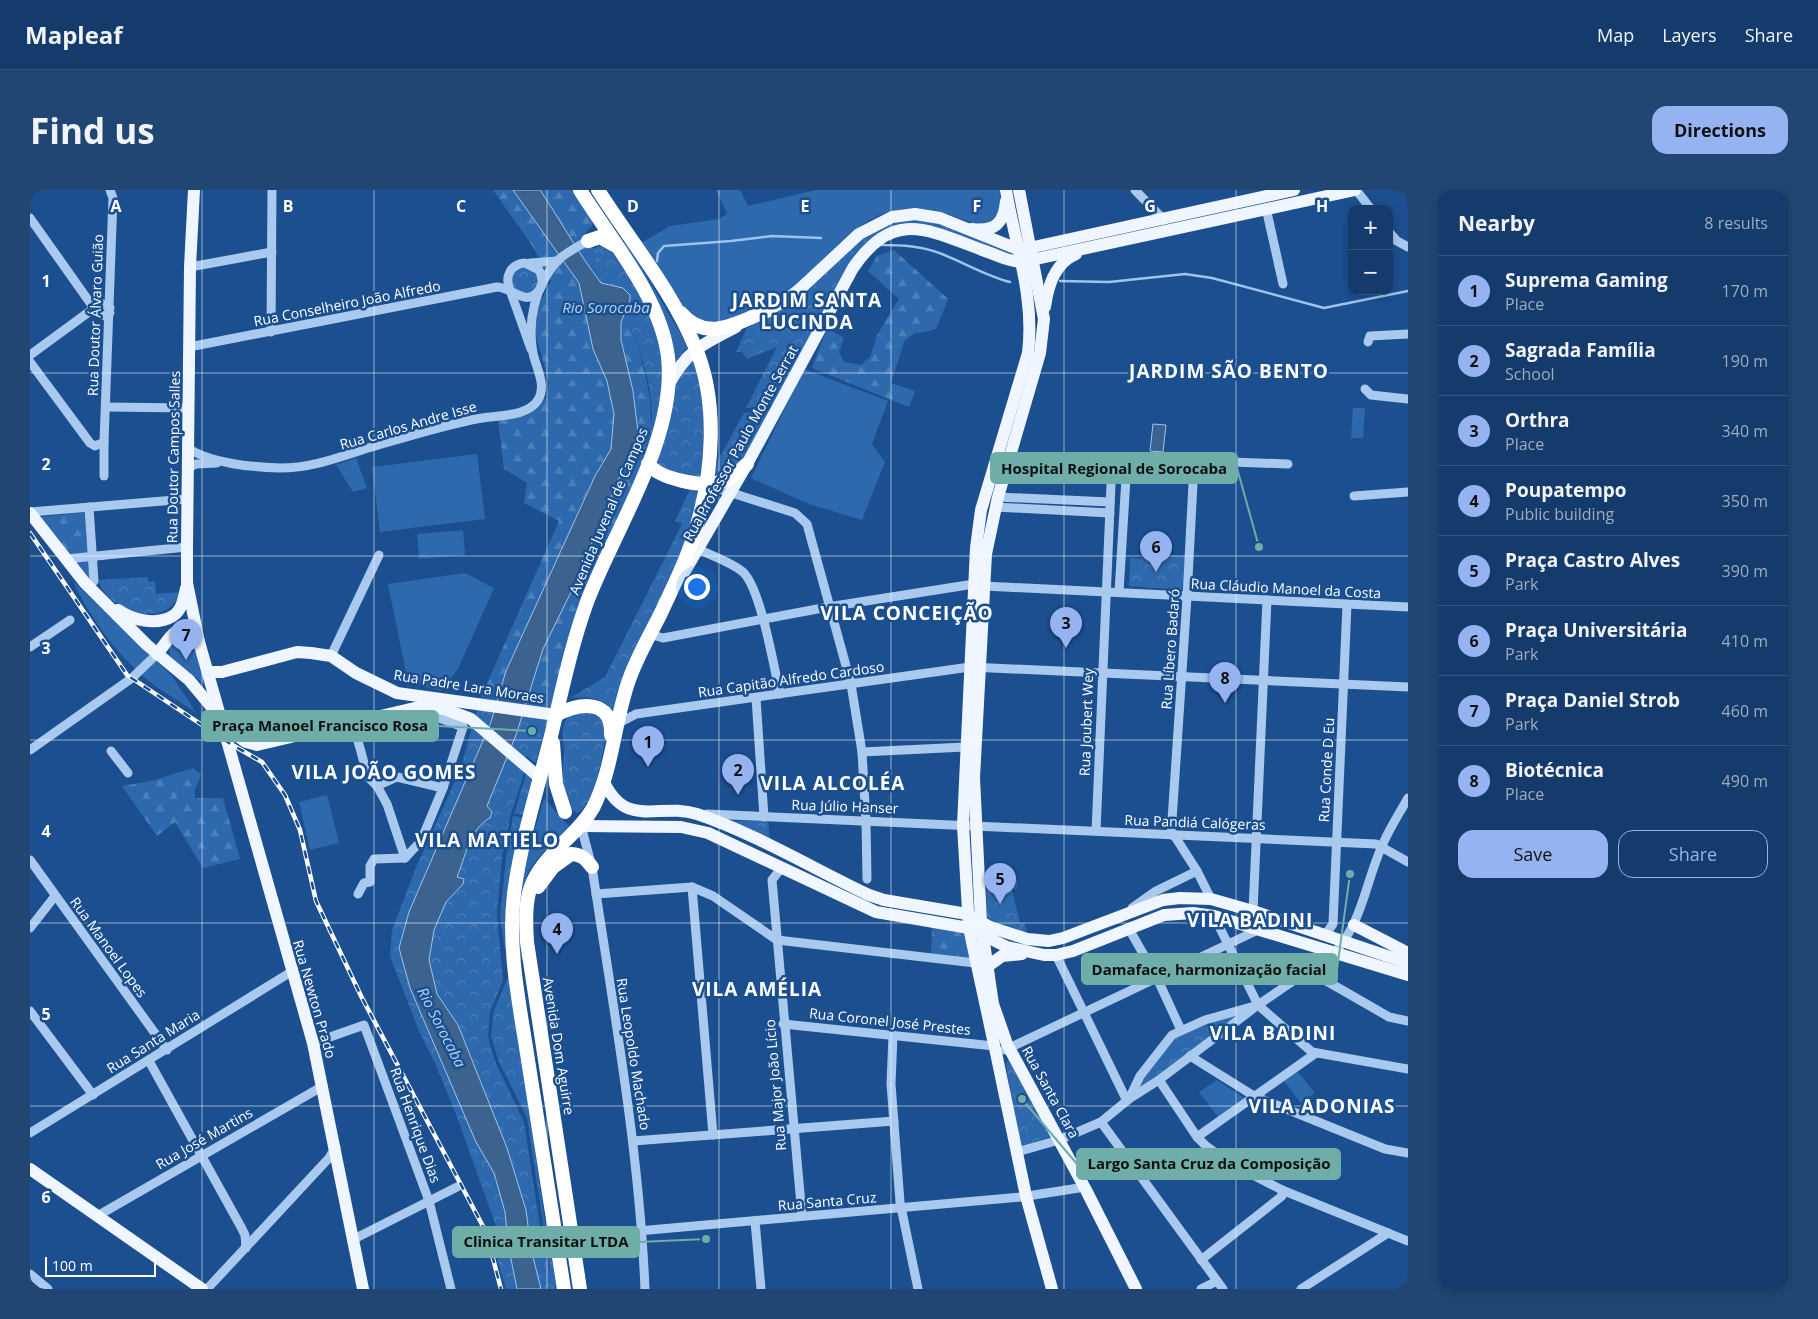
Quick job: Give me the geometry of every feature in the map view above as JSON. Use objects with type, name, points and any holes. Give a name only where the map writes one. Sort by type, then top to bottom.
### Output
[{"type":"highway","name":"Avenida Juvenal de Campos","points":[[552,733],[565,670],[588,599],[648,464],[661,428],[666,408],[668,386],[668,354],[654,307],[580,190]]},
{"type":"highway","points":[[598,190],[669,298],[696,348],[704,373],[709,405],[709,462],[697,524],[660,614],[629,680],[608,758]]},
{"type":"highway","points":[[588,241],[596,230],[597,217]]},
{"type":"highway","points":[[605,230],[621,235],[633,243]]},
{"type":"highway","points":[[588,241],[600,237],[615,246]]},
{"type":"highway","points":[[669,298],[694,325],[711,330],[722,328],[769,310]]},
{"type":"highway","points":[[648,464],[654,472],[663,476],[705,485],[726,480],[747,464]]},
{"type":"highway","points":[[556,715],[583,705],[593,706],[607,714],[611,723],[608,758]]},
{"type":"highway","points":[[552,733],[520,857],[514,896],[512,933],[521,1016],[564,1289]]},
{"type":"highway","points":[[552,733],[556,784],[565,812]]},
{"type":"highway","name":"Avenida Dom Aguirre","points":[[580,1289],[542,1030],[527,942],[525,907],[531,884],[543,863],[581,826],[604,782],[608,758]]},
{"type":"highway","points":[[540,778],[565,812],[581,826]]},
{"type":"highway","points":[[525,907],[553,868],[570,854],[580,855],[592,867]]},
{"type":"main road","name":"Rua Doutor Campos Salles","points":[[194,190],[190,267],[187,500],[188,583],[199,642],[224,724]]},
{"type":"main road","points":[[979,585],[997,502],[1040,353],[1047,292],[1054,274],[1072,256],[1086,250],[1277,192],[1294,190]]},
{"type":"main road","points":[[1026,255],[1261,198],[1356,190]]},
{"type":"main road","points":[[962,227],[978,230],[996,225],[1005,214],[1014,191]]},
{"type":"main road","points":[[1014,191],[1026,255],[1044,319]]},
{"type":"main road","points":[[668,386],[678,366],[696,348],[769,310],[800,289],[858,234],[892,217],[915,214],[940,218],[1026,255],[1086,250]]},
{"type":"main road","name":"Rua Professor Paulo Monte Serrat","points":[[660,614],[747,464],[853,268],[863,254],[878,240],[895,231],[917,228],[931,231],[1007,259],[1026,255]]},
{"type":"main road","points":[[969,825],[974,778],[975,667],[979,585],[976,548],[981,510],[1028,353],[1030,314],[1026,255]]},
{"type":"main road","points":[[30,512],[85,583],[157,654],[190,680],[224,724],[246,742]]},
{"type":"main road","points":[[97,595],[125,615],[139,620],[158,620],[174,615],[182,604],[188,583]]},
{"type":"main road","points":[[157,654],[175,632],[186,631],[192,633],[199,642]]},
{"type":"main road","name":"Rua Padre Lara Moraes","points":[[209,672],[222,672],[297,652],[331,656],[388,690],[556,715]]},
{"type":"main road","points":[[975,667],[965,747],[969,825],[967,914],[975,963],[989,1012],[1002,1046],[1017,1151],[1026,1196],[1052,1289]]},
{"type":"main road","points":[[190,680],[231,753],[237,743],[262,744],[423,706],[444,709],[471,720],[540,778]]},
{"type":"main road","points":[[388,690],[394,701],[388,715]]},
{"type":"main road","name":"Rua Newton Prado","points":[[224,724],[291,972],[313,1043],[336,1147],[363,1289]]},
{"type":"main road","points":[[604,782],[615,800],[626,808],[695,814],[734,830],[869,895],[884,900],[967,914],[1014,936],[1049,941],[1088,929],[1163,900],[1211,899],[1253,911],[1408,963]]},
{"type":"main road","name":"Rua Santa Clara","points":[[969,825],[993,1004],[1002,1046],[1059,1138],[1136,1289]]},
{"type":"main road","points":[[581,826],[681,827],[708,833],[876,912],[969,928],[1007,947],[1031,953],[1056,955],[1172,913],[1214,916],[1408,975]]},
{"type":"main road","points":[[1354,924],[1408,953]]},
{"type":"main road","points":[[988,966],[1002,956],[1031,953]]},
{"type":"main road","points":[[30,1169],[99,1215],[202,1289]]},
{"type":"street","name":"Rua Doutor Álvaro Guião","points":[[104,476],[102,443],[106,407],[113,198],[110,190]]},
{"type":"street","points":[[271,332],[272,190]]},
{"type":"street","points":[[1135,190],[1164,220]]},
{"type":"street","points":[[1356,190],[1368,205]]},
{"type":"street","points":[[1261,198],[1283,284]]},
{"type":"street","points":[[30,218],[94,308],[101,316],[110,310]]},
{"type":"street","points":[[530,263],[542,275],[542,287],[528,298],[517,296],[510,290],[507,281],[511,270],[520,263],[558,261],[605,230]]},
{"type":"street","points":[[1393,236],[1408,247]]},
{"type":"street","points":[[190,267],[272,252]]},
{"type":"street","name":"Rua Carlos Andre Isse","points":[[189,449],[206,457],[232,463],[280,468],[304,466],[337,460],[363,450],[473,420],[525,411],[538,400],[542,387],[533,353],[530,320],[542,287],[558,261]]},
{"type":"street","name":"Rua Conselheiro João Alfredo","points":[[189,346],[271,332],[497,287],[510,290]]},
{"type":"street","name":"Rua Carlos Andre Isse","points":[[510,290],[525,339],[533,353]]},
{"type":"street","points":[[30,355],[94,308]]},
{"type":"street","points":[[1368,342],[1370,336],[1378,334],[1408,334]]},
{"type":"street","points":[[30,362],[103,458]]},
{"type":"street","points":[[1365,390],[1370,395],[1408,399]]},
{"type":"street","points":[[106,407],[188,408]]},
{"type":"street","points":[[90,443],[102,443]]},
{"type":"street","name":"Rua Joubert Wey","points":[[1096,831],[1112,461],[1126,462]]},
{"type":"street","points":[[1118,592],[1126,462],[1217,466],[1231,462],[1288,464]]},
{"type":"street","name":"Rua Carlos Andre Isse","points":[[188,468],[196,464],[232,463]]},
{"type":"street","name":"Rua Líbero Badaró","points":[[1172,835],[1188,597],[1194,465]]},
{"type":"street","points":[[705,485],[730,491],[795,513],[803,518],[807,524],[828,607],[851,684],[862,752],[867,879]]},
{"type":"street","points":[[1354,496],[1408,492]]},
{"type":"street","points":[[997,502],[1124,496]]},
{"type":"street","points":[[30,512],[187,500]]},
{"type":"street","points":[[997,502],[1110,513]]},
{"type":"street","points":[[85,583],[90,585],[94,581],[89,507]]},
{"type":"street","points":[[66,559],[93,555],[187,548]]},
{"type":"street","points":[[698,549],[742,572],[750,581],[762,618],[780,694]]},
{"type":"street","points":[[331,656],[379,555]]},
{"type":"street","name":"Rua Cláudio Manoel da Costa","points":[[649,634],[663,638],[762,618],[979,585],[1408,607]]},
{"type":"street","points":[[1253,911],[1267,600]]},
{"type":"street","name":"Rua Conde D Eu","points":[[1325,935],[1333,924],[1346,604]]},
{"type":"street","points":[[30,647],[70,620]]},
{"type":"street","points":[[30,750],[125,683],[157,654]]},
{"type":"street","name":"Rua Capitão Alfredo Cardoso","points":[[618,721],[636,714],[975,667],[1182,675],[1408,687]]},
{"type":"street","points":[[756,698],[764,817]]},
{"type":"street","points":[[358,894],[364,883],[370,882],[370,866],[374,859],[405,858],[421,841],[443,788],[463,727],[429,714],[408,710]]},
{"type":"street","points":[[354,723],[368,777],[377,786],[387,804],[405,858]]},
{"type":"street","points":[[862,752],[965,747]]},
{"type":"street","points":[[111,751],[128,773]]},
{"type":"street","points":[[377,786],[397,777],[443,788]]},
{"type":"street","points":[[1137,1089],[1159,1080],[1258,1005],[1335,952],[1344,942],[1354,924],[1382,846],[1408,798]]},
{"type":"street","name":"Rua Júlio Hanser","points":[[695,814],[969,825]]},
{"type":"street","name":"Rua Pandiá Calógeras","points":[[969,825],[1336,842],[1382,846],[1408,862]]},
{"type":"street","name":"Rua Leopoldo Machado","points":[[581,826],[592,867],[633,1140],[642,1232],[645,1289]]},
{"type":"street","points":[[1172,835],[1198,874],[1211,899]]},
{"type":"street","name":"Rua Manoel Lopes","points":[[30,860],[167,1050]]},
{"type":"street","name":"Rua Major João Lício","points":[[785,870],[779,871],[772,880],[783,1024],[802,1216]]},
{"type":"street","points":[[1188,898],[1196,892],[1198,874]]},
{"type":"street","points":[[1126,913],[1156,891],[1198,874]]},
{"type":"street","points":[[692,887],[713,1135]]},
{"type":"street","points":[[596,894],[692,887],[713,896],[777,940],[975,963]]},
{"type":"street","points":[[30,928],[55,896]]},
{"type":"street","points":[[1214,916],[1230,944],[1258,1005],[1311,1052],[1408,1069]]},
{"type":"street","points":[[1129,929],[1157,978],[1180,1030]]},
{"type":"street","points":[[1002,1046],[1084,1013],[1260,929]]},
{"type":"street","points":[[1056,955],[1128,1100]]},
{"type":"street","points":[[1309,971],[1389,1017],[1408,1021]]},
{"type":"street","name":"Rua Santa Maria","points":[[30,1133],[291,972]]},
{"type":"street","points":[[1017,1151],[1101,1122],[1128,1100],[1172,1035],[1180,1030],[1258,1005]]},
{"type":"street","points":[[30,1011],[94,1095]]},
{"type":"street","name":"Rua Coronel José Prestes","points":[[783,1024],[1002,1046]]},
{"type":"street","name":"Rua Henrique Dias","points":[[313,1043],[364,1025],[429,1201],[451,1289]]},
{"type":"street","points":[[894,1036],[891,1084],[901,1208],[918,1289]]},
{"type":"street","points":[[1197,1137],[1316,1053]]},
{"type":"street","points":[[1190,1056],[1254,1096],[1385,1149],[1408,1152]]},
{"type":"street","points":[[149,1061],[241,1227],[245,1235],[246,1248]]},
{"type":"street","points":[[1159,1080],[1197,1137],[1206,1146],[1230,1162],[1282,1190],[1408,1241]]},
{"type":"street","name":"Rua José Martins","points":[[99,1215],[323,1086]]},
{"type":"street","points":[[633,1140],[794,1130],[894,1121]]},
{"type":"street","points":[[1101,1122],[1223,1289]]},
{"type":"street","points":[[207,1289],[324,1163],[336,1147]]},
{"type":"street","points":[[324,1163],[331,1161],[339,1166]]},
{"type":"street","name":"Rua Santa Cruz","points":[[571,1237],[1026,1196],[1079,1188],[1084,1185]]},
{"type":"street","points":[[354,1239],[456,1187]]},
{"type":"street","points":[[1202,1260],[1282,1196],[1282,1190]]},
{"type":"street","points":[[755,1221],[761,1289]]},
{"type":"street","points":[[241,1227],[252,1233],[261,1231]]},
{"type":"street","points":[[1301,1289],[1388,1233]]},
{"type":"street","points":[[30,1274],[48,1289]]},
{"type":"street","points":[[1201,1289],[1217,1281]]},
{"type":"green space","points":[[493,190],[574,190],[593,221],[592,226],[585,233],[619,295],[634,332],[650,399],[651,428],[640,468],[575,620],[551,706],[481,697],[559,521],[524,503],[527,483],[504,469],[498,421],[528,415],[547,397],[549,383],[535,333],[536,310],[551,281],[533,247]]},
{"type":"green space","points":[[716,190],[740,190],[748,206],[816,190],[1000,190],[1000,197],[998,212],[992,220],[981,226],[936,211],[913,208],[901,209],[875,217],[852,233],[813,274],[787,294],[746,316],[718,324],[703,321],[689,314],[641,243],[670,226],[719,219],[727,214]]},
{"type":"green space","points":[[922,218],[1015,250],[1014,256],[933,226],[868,241],[856,253],[836,286],[774,405],[746,408],[777,347],[747,359],[742,352],[736,352],[747,328],[801,298],[860,239],[890,221]]},
{"type":"green space","points":[[621,240],[630,248],[688,346],[674,364]]},
{"type":"green space","points":[[601,245],[611,250],[642,296],[651,312],[658,331],[662,351],[663,371],[659,410],[640,468],[651,428],[652,406],[649,383],[643,359],[625,311],[593,249]]},
{"type":"green space","points":[[894,250],[948,299],[936,329],[914,334],[905,340],[891,383],[915,391],[909,407],[812,368],[827,328],[844,338],[839,352],[844,362],[861,365],[870,357],[877,335],[899,299],[868,271],[877,256]]},
{"type":"green space","points":[[525,266],[535,270],[539,280],[535,290],[525,294],[515,290],[511,280],[515,270]]},
{"type":"green space","points":[[692,357],[701,386],[704,416],[701,476],[699,478],[656,468],[656,455],[665,438],[669,421],[673,386]]},
{"type":"green space","points":[[804,369],[888,401],[872,444],[885,462],[862,520],[809,504],[751,478]]},
{"type":"green space","points":[[1353,408],[1365,408],[1363,438],[1351,438]]},
{"type":"green space","points":[[771,410],[738,468],[716,478],[714,476],[716,464],[744,413]]},
{"type":"green space","points":[[477,454],[485,519],[380,532],[372,467]]},
{"type":"green space","points":[[356,458],[367,488],[353,492],[336,465]]},
{"type":"green space","points":[[690,489],[699,493],[696,515],[615,713],[606,704],[595,699],[583,697],[570,698],[605,677],[682,524],[675,521]]},
{"type":"green space","points":[[86,512],[91,580],[89,581],[39,517]]},
{"type":"green space","points":[[463,530],[465,555],[419,559],[417,534]]},
{"type":"green space","points":[[1142,553],[1185,556],[1182,590],[1129,586],[1130,558],[1141,559]]},
{"type":"green space","points":[[465,573],[494,588],[458,669],[441,691],[408,682],[388,584]]},
{"type":"green space","points":[[148,577],[148,582],[155,581],[156,594],[181,592],[174,604],[164,611],[151,614],[138,613],[125,608],[113,601],[104,591],[98,580]]},
{"type":"green space","points":[[72,580],[172,676],[197,714],[155,686],[129,663],[98,624]]},
{"type":"green space","points":[[180,636],[187,638],[196,647],[204,684],[170,657],[169,644]]},
{"type":"green space","points":[[480,699],[551,706],[536,763],[526,756],[521,768],[525,771],[511,814],[502,858],[497,914],[503,981],[490,1012],[488,1037],[495,1061],[524,1122],[543,1246],[551,1275],[527,1118],[499,1062],[491,1037],[493,1013],[510,972],[545,1222],[557,1289],[506,1289],[489,1232],[496,1226],[457,1117],[436,1065],[419,1031],[390,956],[392,930],[415,870],[460,770]]},
{"type":"green space","points":[[585,710],[601,719],[605,726],[606,736],[593,790],[584,808],[577,813],[569,807],[561,793],[564,753],[563,730],[565,722],[571,714]]},
{"type":"green space","points":[[193,768],[201,775],[195,789],[195,798],[223,798],[240,859],[203,868],[175,822],[157,836],[122,786],[151,781]]},
{"type":"green space","points":[[527,771],[533,777],[525,815],[514,814]]},
{"type":"green space","points":[[327,795],[339,843],[310,850],[299,802]]},
{"type":"green space","points":[[544,799],[571,828],[540,855],[527,876],[523,888],[521,913],[524,962],[520,959],[516,921],[525,862]]},
{"type":"green space","points":[[513,816],[525,818],[505,905],[505,951],[500,916],[506,858]]},
{"type":"green space","points":[[729,821],[768,821],[770,840]]},
{"type":"green space","points":[[1018,879],[1017,889],[1012,890],[1020,923],[1024,923],[1027,932],[993,921],[987,917],[986,882]]},
{"type":"green space","points":[[932,925],[963,931],[970,958],[931,956]]},
{"type":"green space","points":[[1241,1013],[1140,1089],[1138,1086],[1173,1037],[1208,1021]]},
{"type":"green space","points":[[1009,1059],[1053,1136],[1018,1147],[1006,1063]]},
{"type":"green space","points":[[1298,1072],[1315,1093],[1301,1103],[1284,1081]]},
{"type":"green space","points":[[1217,1080],[1244,1098],[1218,1117],[1199,1092]]},
{"type":"water","name":"Rio Sorocaba","points":[[513,190],[540,190],[601,283],[623,288],[630,295],[630,300],[621,322],[621,340],[633,391],[638,432],[574,586],[543,649],[516,735],[487,806],[492,812],[490,818],[478,829],[469,844],[457,877],[464,879],[463,884],[446,902],[434,930],[429,960],[437,994],[458,1025],[507,1148],[526,1210],[531,1249],[541,1289],[517,1289],[508,1244],[505,1212],[494,1173],[476,1142],[410,988],[399,948],[409,912],[491,722],[506,671],[595,476],[611,449],[614,414],[607,381],[593,349],[579,283]]},
{"type":"water","points":[[1153,424],[1166,425],[1163,452],[1150,451]]},
{"type":"waterway","points":[[657,261],[658,253],[664,246],[772,236],[821,238]]},
{"type":"waterway","points":[[881,245],[912,246],[934,251],[1010,282]]},
{"type":"waterway","points":[[1060,281],[1109,282],[1185,274],[1212,278],[1324,308],[1408,291]]},
{"type":"railway","points":[[30,533],[127,675],[229,743],[262,762],[285,795],[300,830],[316,901],[361,996],[486,1232],[501,1289]]},
{"type":"place","name":"Hospital Regional de Sorocaba","points":[[1259,547]]},
{"type":"place","name":"Praça Universitária","points":[[1156,572]]},
{"type":"place","name":"Orthra","points":[[1066,648]]},
{"type":"place","name":"Praça Daniel Strob","points":[[186,660]]},
{"type":"place","name":"Biotécnica","points":[[1225,703]]},
{"type":"place","name":"Praça Manoel Francisco Rosa","points":[[532,731]]},
{"type":"place","name":"Suprema Gaming","points":[[648,767]]},
{"type":"place","name":"Sagrada Família","points":[[738,795]]},
{"type":"place","name":"Damaface, harmonização facial","points":[[1350,874]]},
{"type":"place","name":"Praça Castro Alves","points":[[1000,904]]},
{"type":"place","name":"Poupatempo","points":[[557,954]]},
{"type":"place","name":"Largo Santa Cruz da Composição","points":[[1022,1099]]},
{"type":"place","name":"Clinica Transitar LTDA","points":[[706,1239]]},
{"type":"district","name":"JARDIM SANTA LUCINDA","points":[[807,311]]},
{"type":"district","name":"JARDIM SÃO BENTO","points":[[1229,371]]},
{"type":"district","name":"VILA CONCEIÇÃO","points":[[907,613]]},
{"type":"district","name":"VILA JOÃO GOMES","points":[[384,772]]},
{"type":"district","name":"VILA ALCOLÉA","points":[[833,783]]},
{"type":"district","name":"VILA MATIELO","points":[[487,840]]},
{"type":"district","name":"VILA BADINI","points":[[1250,920]]},
{"type":"district","name":"VILA AMÉLIA","points":[[757,989]]},
{"type":"district","name":"VILA BADINI","points":[[1273,1033]]},
{"type":"district","name":"VILA ADONIAS","points":[[1322,1106]]}]
